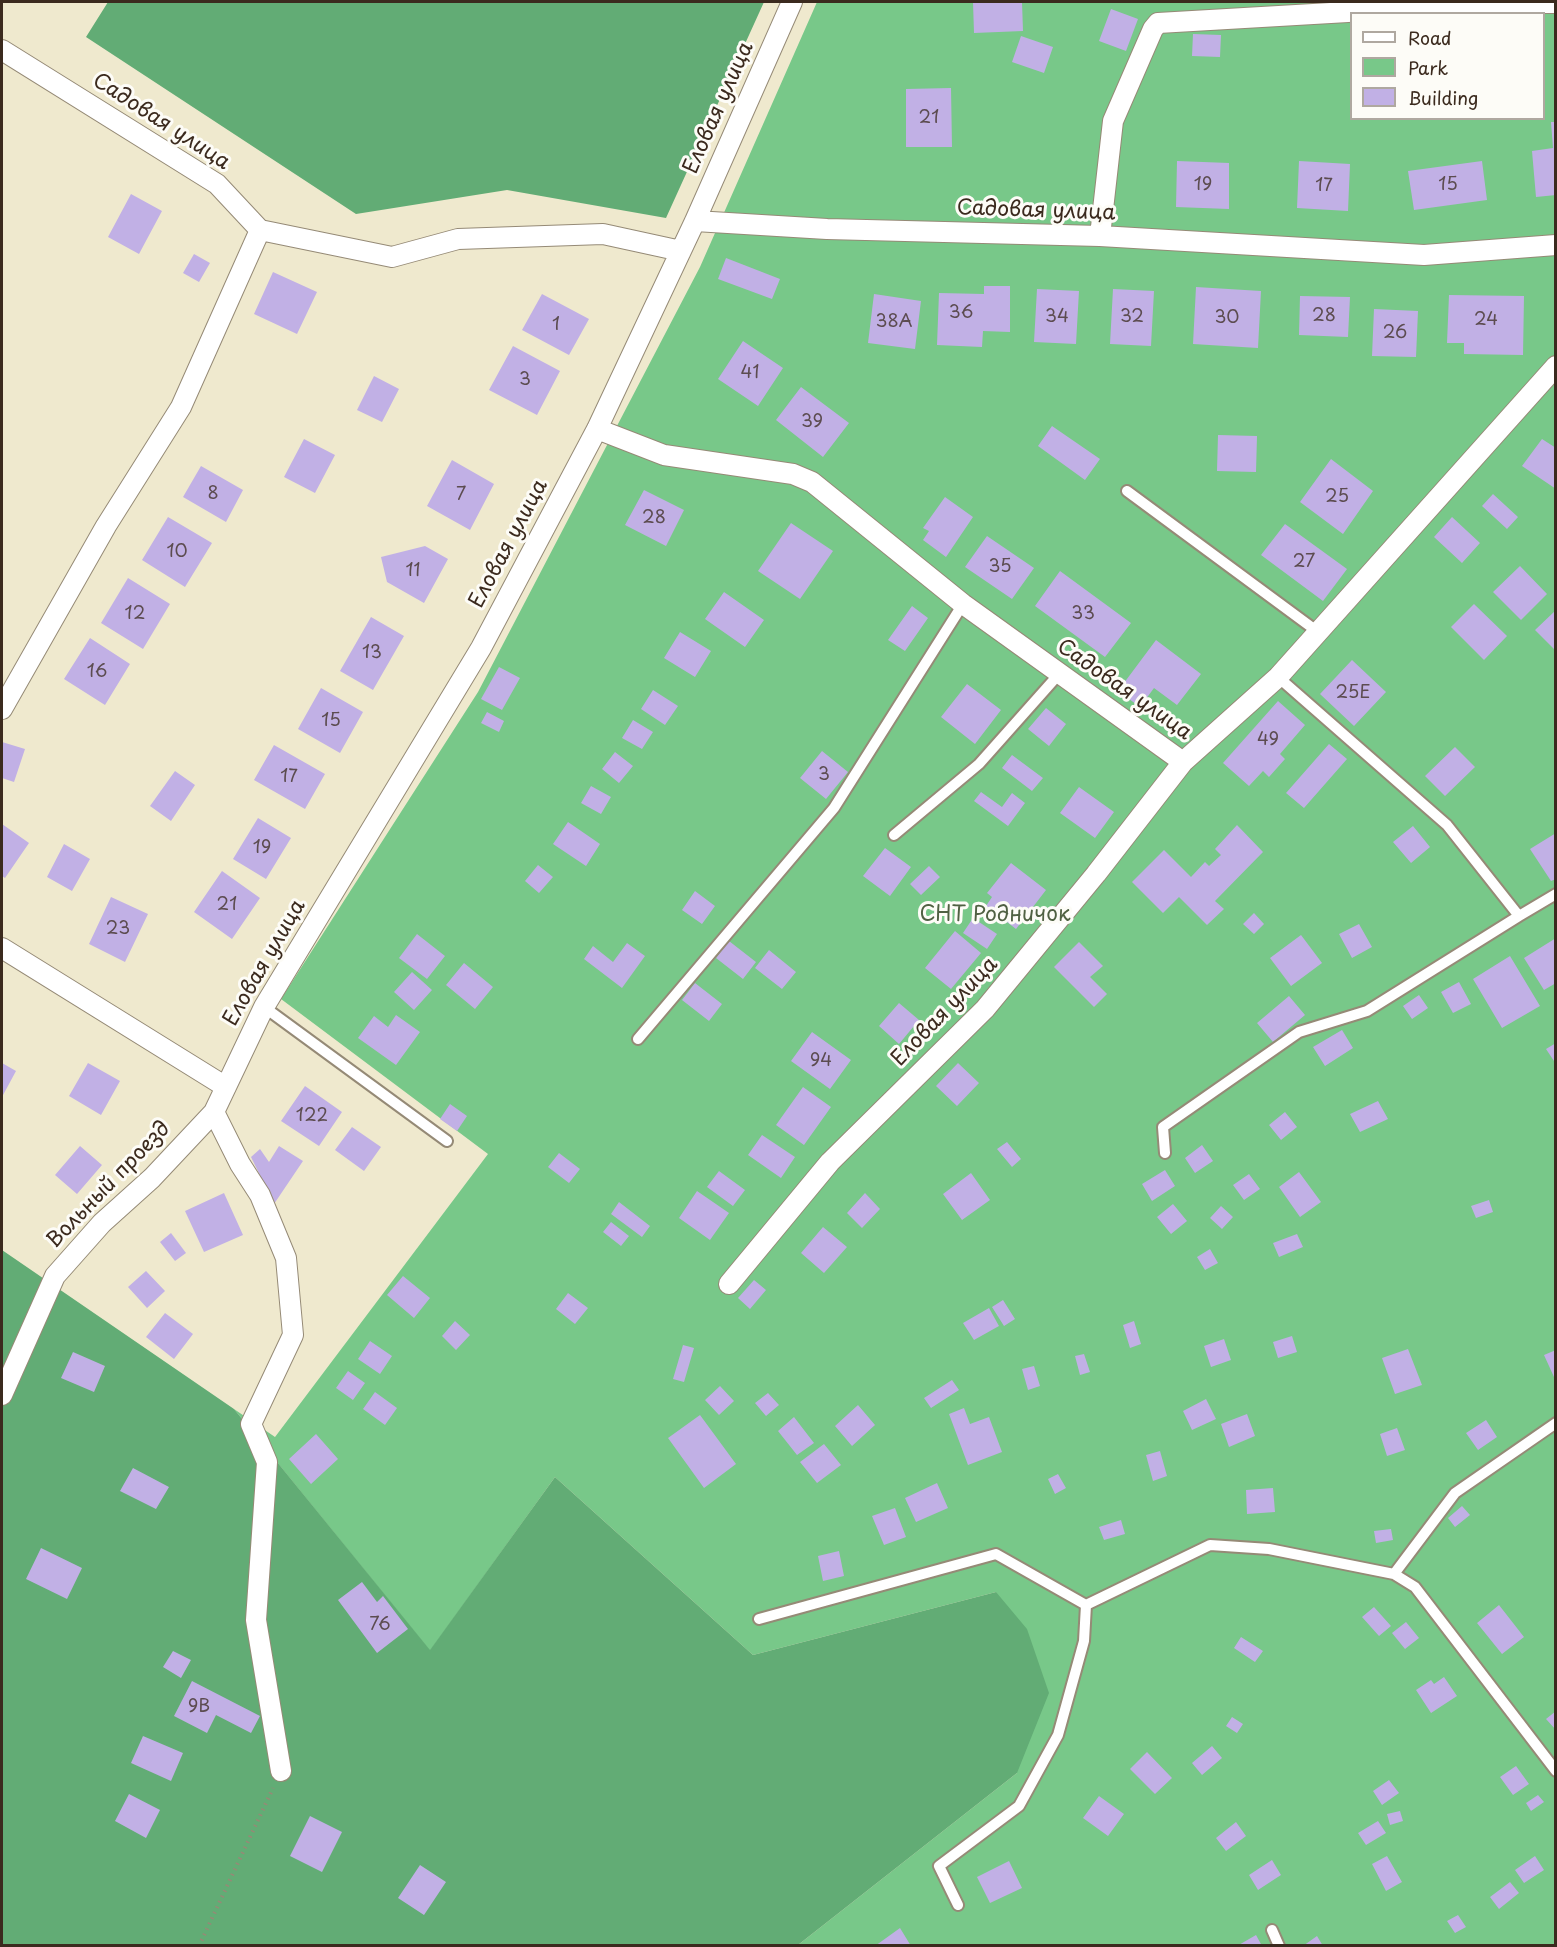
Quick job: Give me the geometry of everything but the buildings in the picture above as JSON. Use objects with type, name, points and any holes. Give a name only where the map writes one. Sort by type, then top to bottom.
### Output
[{"type":"street","name":"Еловая улица","points":[[214,1112],[264,1007],[481,648],[597,429],[695,221],[792,2]]},
{"type":"street","points":[[1351,12],[1491,4],[1556,3]]},
{"type":"street","points":[[1100,236],[1113,121],[1153,29],[1158,23],[1350,12]]},
{"type":"street","name":"Садовая улица","points":[[2,50],[217,184],[260,230]]},
{"type":"street","name":"Садовая улица","points":[[695,221],[827,230],[1100,236],[1424,255],[1556,245]]},
{"type":"street","points":[[2,708],[106,526],[181,407],[260,230],[392,256],[458,239],[603,234],[681,251]]},
{"type":"street","name":"Садовая улица","points":[[597,429],[664,455],[793,474],[812,482],[963,604],[1183,762],[1278,677],[1556,366]]},
{"type":"street","name":"Еловая улица","points":[[729,1284],[830,1162],[985,1010],[1096,874],[1183,762]]},
{"type":"street","points":[[2,948],[226,1087]]},
{"type":"street","points":[[214,1112],[240,1164],[260,1195],[285,1258],[287,1269],[293,1335],[251,1424],[267,1462],[256,1620],[281,1771]]},
{"type":"street","name":"Вольный проезд","points":[[2,1395],[55,1276],[102,1223],[152,1178],[214,1112]]},
{"type":"lane","points":[[1127,491],[1318,632]]},
{"type":"lane","points":[[638,1039],[834,808],[963,604]]},
{"type":"lane","points":[[894,835],[979,764],[1059,674]]},
{"type":"lane","points":[[1278,677],[1447,825],[1519,916]]},
{"type":"lane","points":[[1165,1153],[1163,1127],[1299,1032],[1367,1011],[1556,894]]},
{"type":"lane","points":[[264,1007],[447,1141]]},
{"type":"lane","points":[[1394,1574],[1455,1493],[1556,1423]]},
{"type":"lane","points":[[1086,1605],[1210,1545],[1269,1549],[1394,1574],[1415,1587],[1556,1771]]},
{"type":"lane","points":[[759,1619],[996,1554],[1086,1605]]},
{"type":"lane","points":[[958,1905],[939,1866],[1019,1806],[1058,1735],[1084,1641],[1086,1605]]},
{"type":"lane","points":[[1272,1930],[1279,1946]]},
{"type":"path","points":[[199,1946],[281,1771]]},
{"type":"green space","points":[[108,2],[764,2],[666,218],[507,190],[356,214],[86,37]]},
{"type":"green space","name":"СНТ Родничок","points":[[817,2],[1555,2],[1555,1945],[798,1945],[1017,1773],[996,1592],[753,1655],[555,1477],[430,1651],[234,1409],[275,1437],[488,1154],[281,999],[478,692],[700,267]]},
{"type":"green space","points":[[2,1250],[234,1409],[430,1650],[555,1477],[753,1655],[996,1592],[1027,1629],[1049,1693],[1017,1773],[798,1945],[2,1945]]}]
